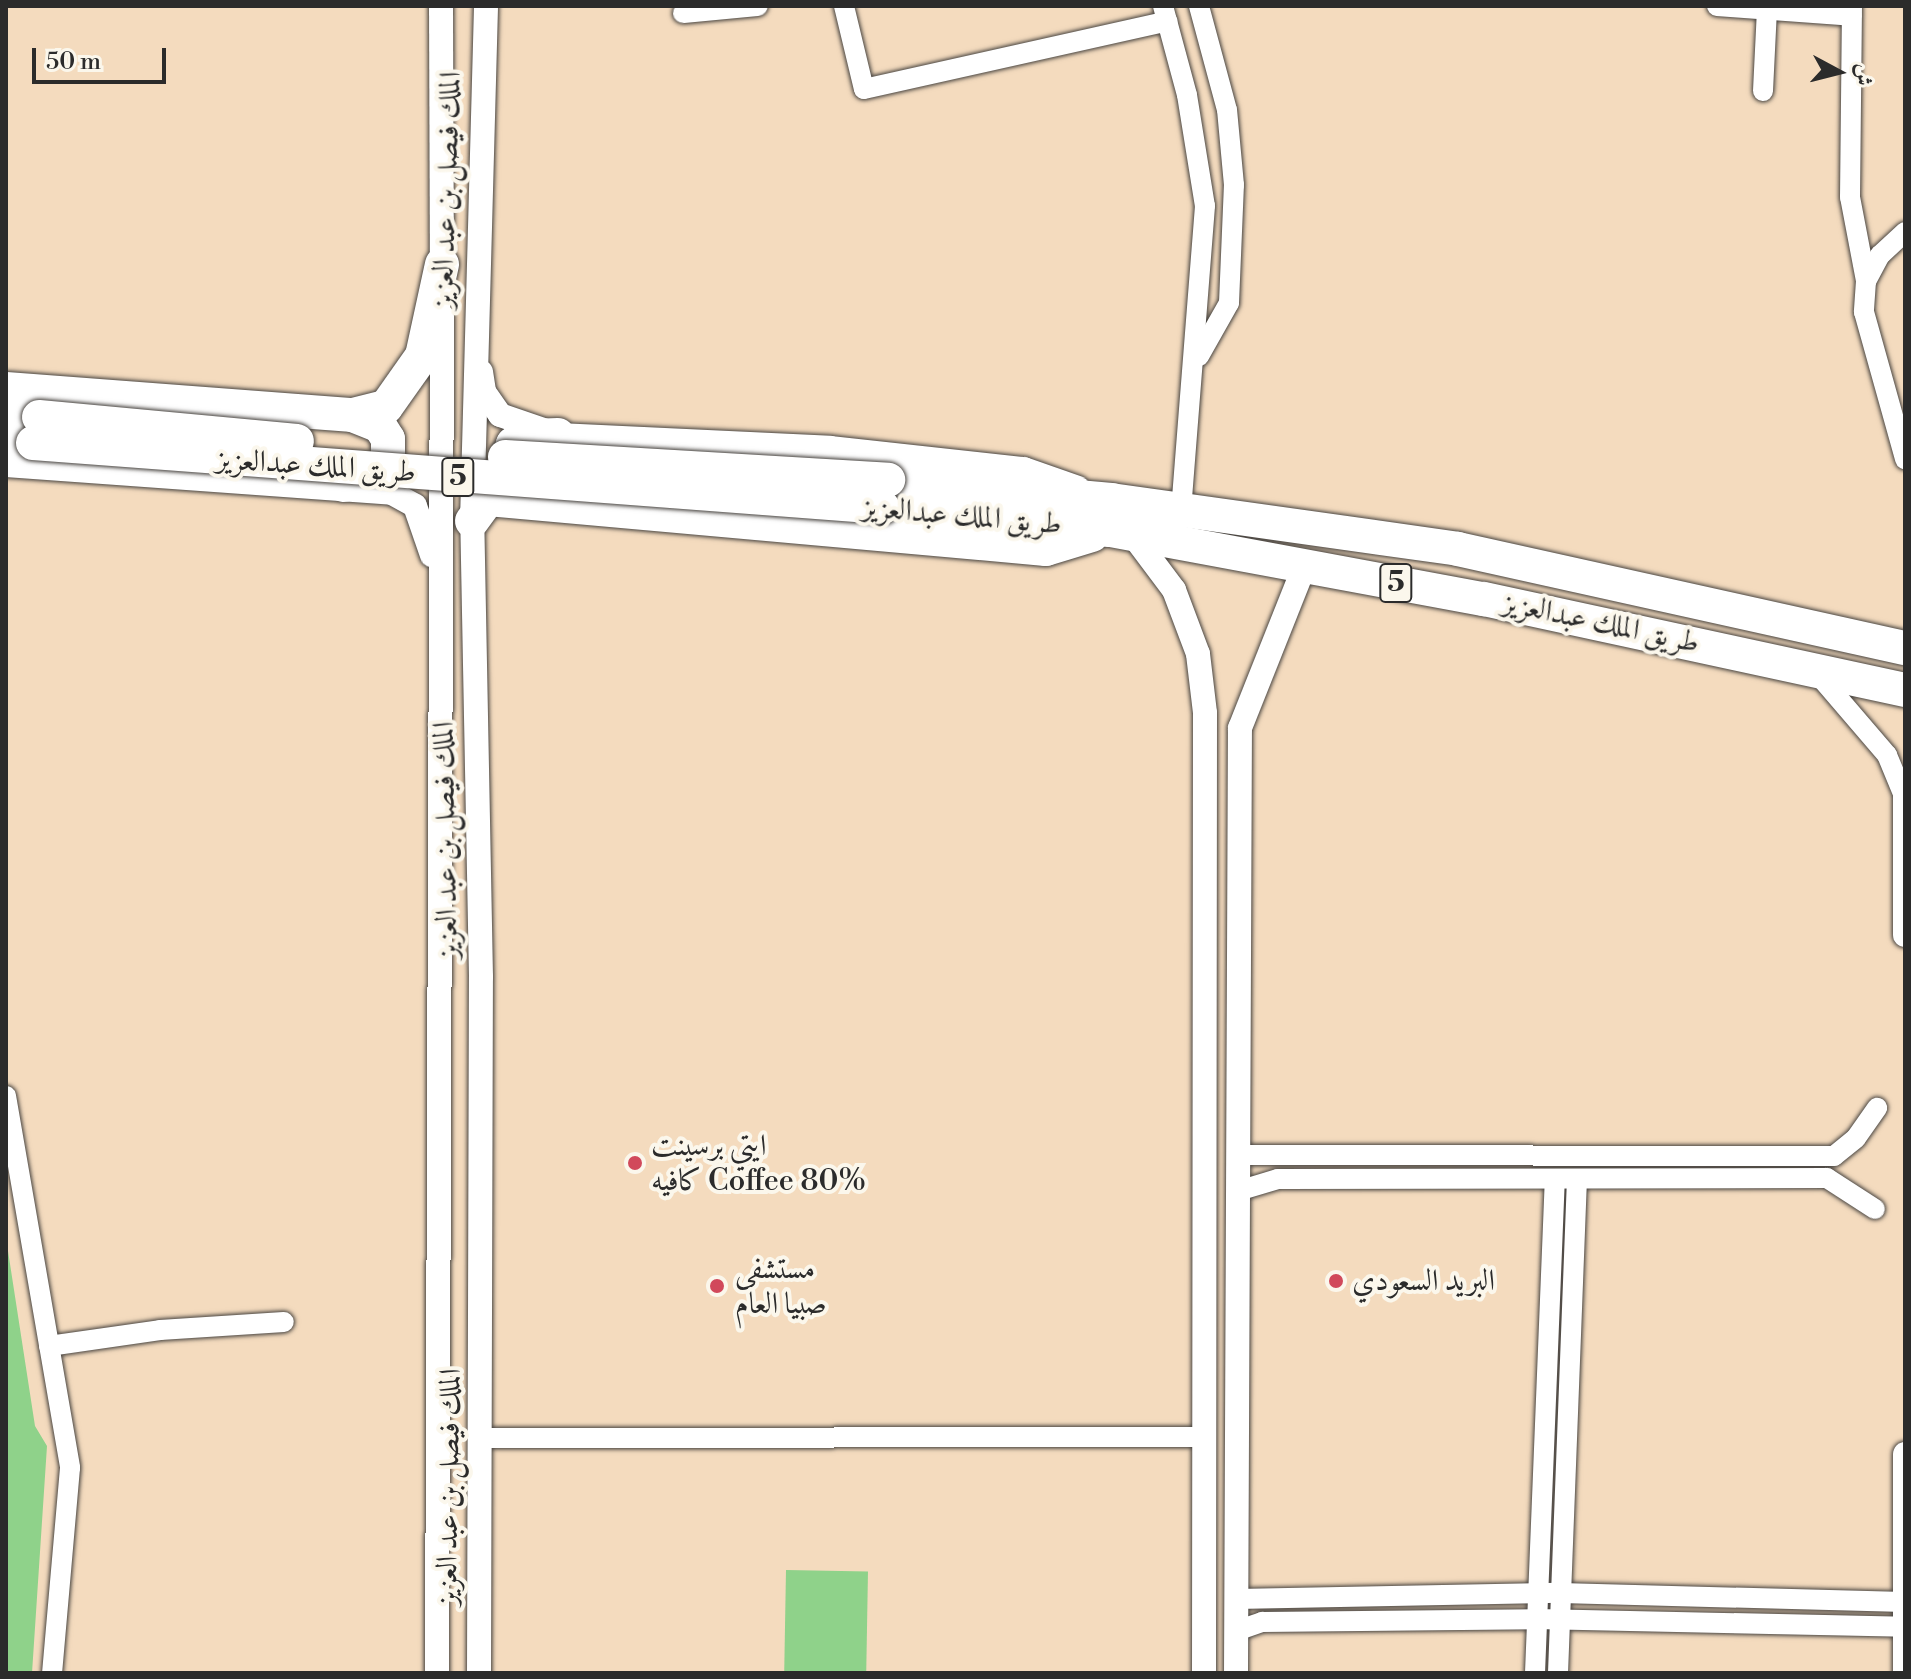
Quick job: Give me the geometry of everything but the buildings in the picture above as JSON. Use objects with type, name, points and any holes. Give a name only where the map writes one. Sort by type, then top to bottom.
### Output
[{"type":"highway","points":[[353,415],[386,407],[405,386],[422,356],[442,264]]},
{"type":"highway","points":[[6,389],[353,415],[380,426],[388,439],[388,462],[375,478],[344,485]]},
{"type":"highway","name":"طريق الملك عبدالعزيز","points":[[21,428],[885,494],[1118,521],[1304,567],[1810,666],[1905,690]]},
{"type":"highway","points":[[549,503],[517,489],[506,468],[513,444],[530,436],[558,435]]},
{"type":"highway","points":[[472,521],[488,499],[1046,549],[1118,521]]},
{"type":"highway","name":"طريق الملك عبدالعزيز","points":[[1118,521],[1181,509],[1458,549],[1905,648]]},
{"type":"street","name":"الملك فيصل بن عبد العزيز","points":[[437,1673],[441,6]]},
{"type":"street","name":"الملك فيصل بن عبد العزيز","points":[[479,1673],[481,977],[472,521],[474,321],[486,6]]},
{"type":"street","points":[[688,11],[758,6]]},
{"type":"street","points":[[844,6],[864,89],[1165,13],[1187,95],[1205,206],[1195,363],[1181,509]]},
{"type":"street","points":[[1195,363],[1229,303],[1234,227],[1227,110],[1199,6]]},
{"type":"street","points":[[1717,6],[1852,11],[1850,197],[1866,281],[1864,312],[1905,459]]},
{"type":"street","points":[[1763,91],[1767,10]]},
{"type":"street","points":[[1866,281],[1880,255],[1905,232]]},
{"type":"street","points":[[474,321],[484,392],[500,415],[558,435],[830,448],[1024,469],[1118,521],[1174,590],[1198,654],[1205,713],[1204,1673]]},
{"type":"street","points":[[6,465],[344,485],[392,493],[415,506],[426,530],[440,589]]},
{"type":"street","points":[[1236,1673],[1240,728],[1304,567]]},
{"type":"street","points":[[1810,666],[1887,755],[1905,794],[1905,935]]},
{"type":"street","points":[[6,1096],[70,1468],[52,1673]]},
{"type":"street","points":[[1238,1155],[1834,1156],[1856,1138],[1877,1108]]},
{"type":"street","points":[[1238,1191],[1278,1179],[1827,1178],[1875,1209]]},
{"type":"street","points":[[1535,1673],[1555,1180]]},
{"type":"street","points":[[1558,1673],[1577,1180]]},
{"type":"street","points":[[49,1346],[160,1330],[284,1322]]},
{"type":"street","points":[[481,1438],[1205,1437]]},
{"type":"street","points":[[1905,1454],[1905,1673]]},
{"type":"street","points":[[1236,1599],[1538,1596],[1560,1593],[1905,1602]]},
{"type":"street","points":[[1236,1631],[1262,1622],[1536,1619],[1905,1627]]},
{"type":"green space","points":[[6,1238],[35,1426],[47,1446],[32,1673],[6,1673]]},
{"type":"green space","points":[[786,1570],[868,1571],[866,1673],[784,1673]]},
{"type":"place","name":"ايتي برسينت كافيه Coffee 80%","points":[[635,1163]]},
{"type":"place","name":"البريد السعودي","points":[[1336,1281]]},
{"type":"place","name":"مستشفى صبيا العام","points":[[717,1286]]}]
